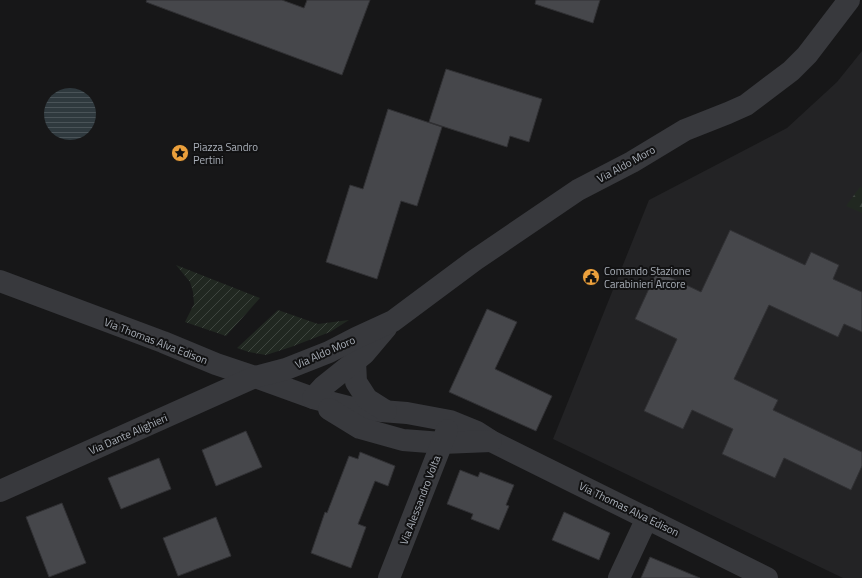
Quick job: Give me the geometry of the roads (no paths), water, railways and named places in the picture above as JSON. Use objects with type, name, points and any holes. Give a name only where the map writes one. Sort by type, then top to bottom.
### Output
[{"type":"street","name":"Via Aldo Moro","points":[[255,377],[286,369],[329,352],[392,321],[475,260],[578,190],[632,162],[685,130],[746,105],[791,71],[802,60],[849,0]]},
{"type":"street","name":"Via Thomas Alva Edison","points":[[0,282],[163,342],[216,364],[313,398],[356,409],[408,413],[450,421],[477,432],[491,441],[767,578]]},
{"type":"street","name":"Via Aldo Moro","points":[[313,398],[324,386],[364,354],[392,321]]},
{"type":"street","name":"Via Thomas Alva Edison","points":[[355,361],[356,382],[367,398],[386,411]]},
{"type":"street","name":"Via Dante Alighieri","points":[[0,491],[255,377]]},
{"type":"street","name":"Via Thomas Alva Edison","points":[[313,398],[360,428],[403,440],[442,443],[491,441]]},
{"type":"street","name":"Via Alessandro Volta","points":[[389,578],[450,421]]},
{"type":"street","points":[[619,578],[647,518]]},
{"type":"place","name":"Piazza Sandro Pertini","points":[[180,153]]},
{"type":"place","name":"Comando Stazione Carabinieri Arcore","points":[[591,277]]}]
